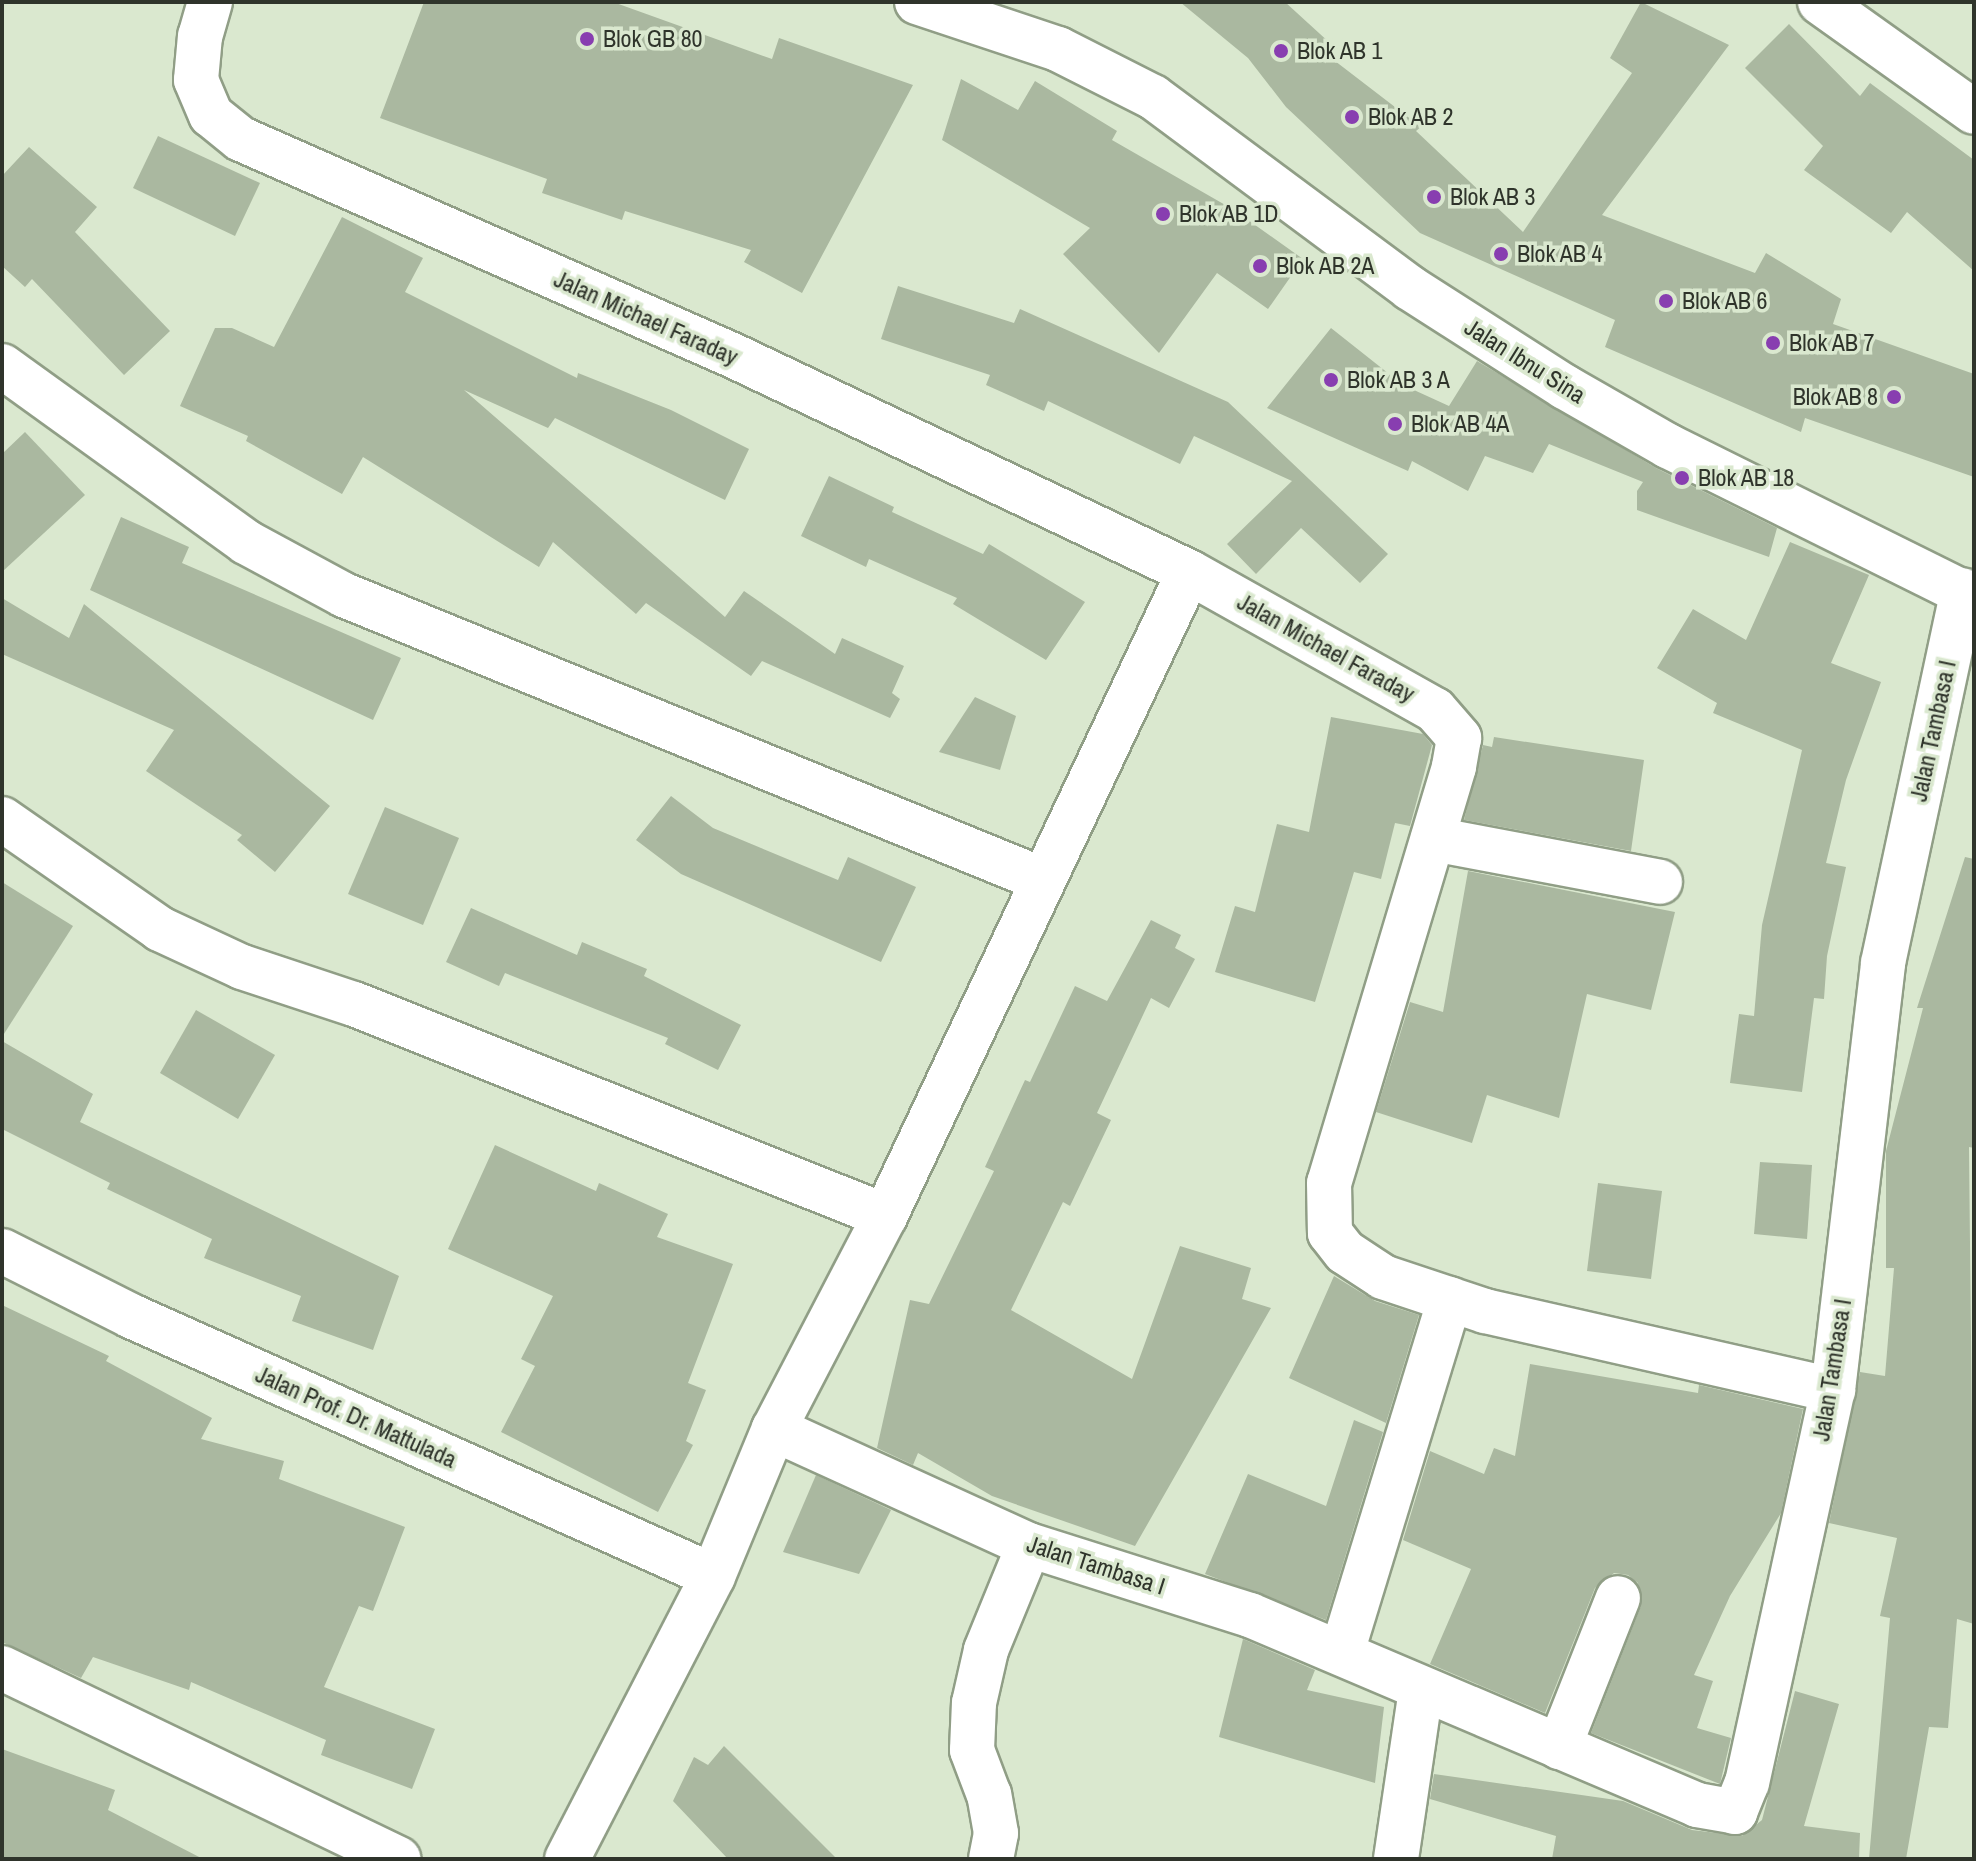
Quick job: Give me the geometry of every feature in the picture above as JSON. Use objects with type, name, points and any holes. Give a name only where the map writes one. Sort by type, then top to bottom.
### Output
[{"type":"street","name":"Jalan Michael Faraday","points":[[210,2],[200,36],[196,80],[211,115],[241,139],[732,355],[1189,572],[1435,710],[1459,738],[1433,839],[1329,1183],[1325,1214],[1330,1233],[1345,1252],[1383,1277],[1450,1299],[1833,1390]]},
{"type":"street","name":"Jalan Ibnu Sina","points":[[917,2],[1058,49],[1153,97],[1410,288],[1565,387],[1668,446],[1968,594]]},
{"type":"street","points":[[1820,2],[1974,112]]},
{"type":"street","points":[[2,366],[246,542],[344,595],[1043,880]]},
{"type":"street","points":[[567,1859],[713,1576],[774,1429],[885,1216],[1189,572]]},
{"type":"street","name":"Jalan Tambasa I","points":[[774,1429],[1029,1545],[1250,1615],[1697,1805],[1735,1812],[1747,1783],[1833,1390],[1883,963],[1968,594]]},
{"type":"street","points":[[2,819],[160,929],[242,967],[354,1004],[885,1216]]},
{"type":"street","points":[[1433,839],[1660,882]]},
{"type":"street","name":"Jalan Prof. Dr. Mattulada","points":[[2,1251],[131,1316],[713,1576]]},
{"type":"street","points":[[1342,1652],[1450,1299]]},
{"type":"street","points":[[991,1859],[996,1833],[989,1795],[972,1750],[974,1703],[986,1650],[1029,1545]]},
{"type":"street","points":[[1559,1747],[1618,1598]]},
{"type":"street","points":[[2,1668],[398,1859]]},
{"type":"street","points":[[1396,1859],[1421,1690]]},
{"type":"building","points":[[424,2],[613,2],[772,59],[779,38],[913,85],[802,293],[744,262],[751,250],[625,211],[622,220],[542,193],[547,179],[380,118]]},
{"type":"building","points":[[1180,2],[1285,2],[1331,44],[1322,51],[1421,127],[1416,131],[1523,232],[1632,73],[1610,58],[1641,2],[1729,45],[1602,215],[1755,273],[1766,253],[1841,299],[1833,324],[1974,374],[1974,477],[1805,418],[1801,432],[1605,347],[1615,320],[1420,233],[1286,107],[1248,58]]},
{"type":"building","points":[[1789,24],[1860,96],[1870,83],[1974,160],[1974,271],[1907,212],[1891,233],[1804,170],[1823,146],[1745,68]]},
{"type":"building","points":[[961,79],[1018,110],[1035,81],[1117,131],[1112,140],[1234,210],[1303,259],[1268,309],[1217,273],[1159,353],[1063,254],[1090,228],[942,140]]},
{"type":"building","points":[[158,136],[260,183],[235,236],[133,188]]},
{"type":"building","points":[[29,147],[97,207],[75,232],[170,331],[124,375],[32,279],[25,287],[2,266],[2,176]]},
{"type":"building","points":[[342,217],[423,258],[405,292],[577,378],[578,373],[671,410],[749,449],[725,500],[555,418],[548,428],[464,390],[725,617],[744,591],[835,654],[842,638],[904,666],[892,693],[900,699],[890,718],[762,661],[751,676],[646,603],[636,614],[553,542],[539,567],[363,457],[342,494],[246,441],[248,436],[180,406],[215,328],[232,328],[274,347]]},
{"type":"building","points":[[898,286],[1014,323],[1020,309],[1228,402],[1388,554],[1360,583],[1301,528],[1256,574],[1227,544],[1292,481],[1194,436],[1180,464],[1048,401],[1044,411],[986,385],[990,375],[881,339]]},
{"type":"building","points":[[1331,328],[1403,385],[1449,406],[1477,361],[1656,468],[1777,528],[1769,557],[1637,510],[1637,491],[1643,482],[1549,444],[1533,473],[1485,456],[1468,491],[1412,461],[1408,471],[1267,408]]},
{"type":"building","points":[[25,432],[85,495],[2,572],[2,454]]},
{"type":"building","points":[[829,476],[894,507],[892,512],[983,554],[989,544],[1085,602],[1046,660],[953,604],[957,598],[869,559],[866,567],[801,536]]},
{"type":"building","points":[[121,517],[189,547],[182,563],[401,658],[373,720],[90,590]]},
{"type":"building","points":[[1790,542],[1869,575],[1831,663],[1881,682],[1846,780],[1826,863],[1846,867],[1827,956],[1824,999],[1814,998],[1802,1092],[1730,1083],[1739,1014],[1754,1016],[1762,925],[1802,750],[1713,713],[1717,703],[1657,668],[1693,609],[1746,640]]},
{"type":"building","points":[[2,598],[69,638],[84,604],[330,806],[275,872],[237,840],[242,835],[146,771],[174,730],[2,654]]},
{"type":"building","points":[[975,697],[1016,716],[1000,770],[939,752]]},
{"type":"building","points":[[1331,717],[1423,734],[1432,745],[1410,826],[1395,823],[1381,879],[1354,872],[1315,1002],[1215,972],[1235,906],[1255,912],[1277,824],[1309,832]]},
{"type":"building","points":[[1494,737],[1644,760],[1631,851],[1464,820],[1483,745],[1492,747]]},
{"type":"building","points":[[671,796],[713,828],[838,880],[848,857],[916,887],[881,962],[681,874],[636,840]]},
{"type":"building","points":[[385,807],[459,838],[423,925],[348,894]]},
{"type":"building","points":[[1965,857],[1974,859],[1974,1148],[1969,1147],[1974,1624],[1957,1619],[1948,1728],[1929,1727],[1906,1859],[1869,1859],[1890,1618],[1880,1616],[1897,1538],[1829,1523],[1860,1372],[1885,1376],[1894,1268],[1886,1268],[1886,1151],[1923,1008],[1917,1008]]},
{"type":"building","points":[[1468,871],[1675,912],[1651,1010],[1587,994],[1559,1118],[1487,1095],[1472,1143],[1376,1112],[1410,1002],[1443,1012]]},
{"type":"building","points":[[2,882],[73,926],[2,1037]]},
{"type":"building","points":[[471,908],[577,955],[582,942],[647,969],[644,976],[741,1025],[718,1070],[665,1044],[668,1038],[505,973],[499,986],[446,962]]},
{"type":"building","points":[[1151,920],[1181,935],[1175,948],[1195,959],[1169,1008],[1151,998],[1097,1113],[1111,1120],[1070,1206],[1063,1202],[1011,1310],[1132,1379],[1180,1246],[1251,1268],[1242,1299],[1271,1308],[1135,1546],[992,1496],[918,1453],[913,1465],[877,1448],[910,1300],[929,1304],[994,1171],[985,1167],[1025,1080],[1030,1082],[1075,986],[1107,1001]]},
{"type":"building","points":[[196,1010],[275,1055],[238,1119],[160,1073]]},
{"type":"building","points":[[2,1041],[93,1094],[80,1122],[399,1276],[373,1350],[292,1321],[301,1296],[204,1258],[212,1239],[107,1189],[110,1183],[2,1129]]},
{"type":"building","points":[[495,1145],[596,1191],[599,1183],[668,1214],[657,1237],[733,1264],[688,1383],[706,1390],[686,1441],[693,1445],[658,1512],[501,1432],[535,1366],[521,1359],[553,1296],[448,1249]]},
{"type":"building","points":[[1760,1162],[1812,1165],[1807,1239],[1754,1234]]},
{"type":"building","points":[[1598,1183],[1662,1191],[1651,1279],[1587,1271]]},
{"type":"building","points":[[1334,1276],[1375,1301],[1419,1315],[1386,1423],[1289,1378]]},
{"type":"building","points":[[2,1305],[109,1356],[106,1361],[212,1418],[201,1439],[284,1461],[279,1479],[405,1527],[373,1611],[359,1606],[324,1687],[435,1729],[412,1789],[321,1755],[326,1740],[191,1682],[189,1690],[93,1657],[81,1678],[2,1642]]},
{"type":"building","points":[[1530,1364],[1698,1393],[1699,1385],[1803,1409],[1781,1513],[1730,1596],[1694,1675],[1713,1681],[1697,1728],[1731,1738],[1720,1784],[1591,1733],[1641,1606],[1638,1583],[1628,1575],[1614,1573],[1595,1588],[1545,1713],[1430,1664],[1471,1569],[1403,1540],[1430,1451],[1484,1474],[1494,1448],[1515,1456]]},
{"type":"building","points":[[1354,1420],[1383,1432],[1326,1620],[1205,1574],[1248,1474],[1326,1506]]},
{"type":"building","points":[[816,1475],[891,1510],[859,1574],[783,1552]]},
{"type":"building","points":[[1243,1639],[1315,1670],[1307,1690],[1384,1707],[1375,1783],[1219,1737]]},
{"type":"building","points":[[1795,1691],[1839,1704],[1804,1826],[1860,1833],[1859,1859],[1552,1859],[1556,1836],[1430,1799],[1434,1774],[1623,1801],[1692,1830],[1742,1836],[1762,1820]]},
{"type":"building","points":[[724,1746],[837,1859],[728,1859],[673,1801],[694,1757],[708,1765]]},
{"type":"building","points":[[2,1749],[115,1790],[108,1810],[203,1859],[2,1859]]},
{"type":"place","name":"Blok GB 80","points":[[587,39]]},
{"type":"place","name":"Blok AB 1","points":[[1281,51]]},
{"type":"place","name":"Blok AB 2","points":[[1352,117]]},
{"type":"place","name":"Blok AB 3","points":[[1434,197]]},
{"type":"place","name":"Blok AB 1D","points":[[1163,214]]},
{"type":"place","name":"Blok AB 4","points":[[1501,254]]},
{"type":"place","name":"Blok AB 2A","points":[[1260,266]]},
{"type":"place","name":"Blok AB 6","points":[[1666,301]]},
{"type":"place","name":"Blok AB 7","points":[[1773,343]]},
{"type":"place","name":"Blok AB 3 A","points":[[1331,380]]},
{"type":"place","name":"Blok AB 8","points":[[1894,397]]},
{"type":"place","name":"Blok AB 4A","points":[[1395,424]]},
{"type":"place","name":"Blok AB 18","points":[[1682,478]]}]
